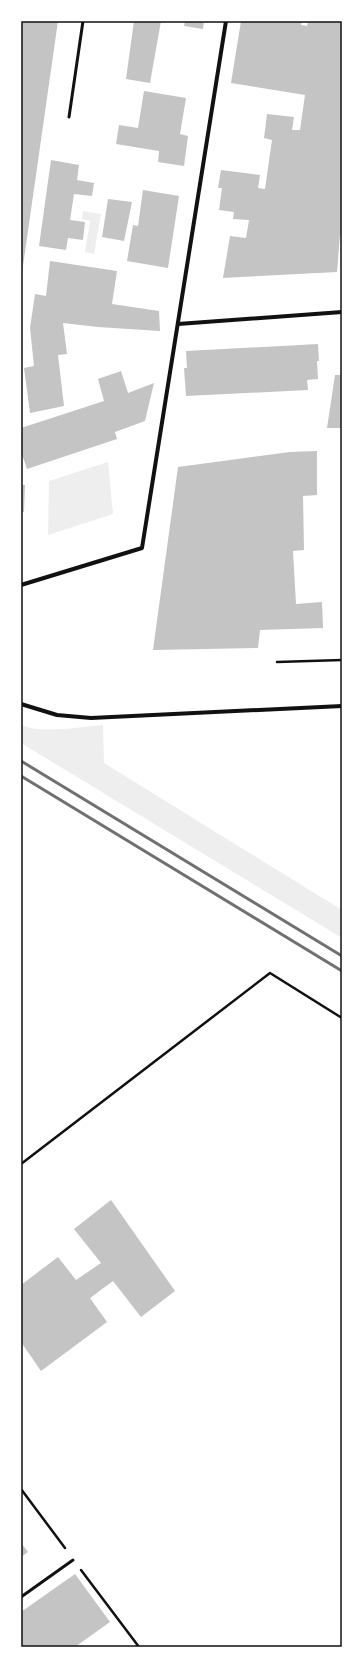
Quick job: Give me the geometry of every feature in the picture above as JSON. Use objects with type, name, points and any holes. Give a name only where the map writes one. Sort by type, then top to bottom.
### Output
[{"type":"street","points":[[21,585],[142,548],[226,21]]},
{"type":"street","points":[[178,324],[342,312]]},
{"type":"street","points":[[21,704],[57,715],[91,718],[342,706]]},
{"type":"lane","points":[[70,117],[83,21]]},
{"type":"lane","points":[[21,1597],[73,1560]]},
{"type":"path","points":[[277,662],[342,660]]},
{"type":"path","points":[[21,1164],[270,973],[342,1018]]},
{"type":"shaded area","points":[[83,211],[101,214],[94,254],[85,252],[90,221],[82,219]]},
{"type":"shaded area","points":[[108,462],[113,514],[48,535],[49,481]]},
{"type":"shaded area","points":[[21,725],[29,728],[50,729],[103,725],[104,763],[342,910],[342,938],[21,743]]},
{"type":"building","points":[[21,21],[58,21],[22,273],[21,273]]},
{"type":"building","points":[[134,21],[161,21],[150,83],[126,79]]},
{"type":"building","points":[[185,21],[204,21],[203,29],[184,26]]},
{"type":"building","points":[[241,21],[302,21],[301,25],[307,26],[308,21],[342,21],[342,234],[340,234],[337,272],[223,278],[230,236],[246,238],[249,220],[233,219],[234,212],[219,210],[222,188],[218,188],[221,170],[260,175],[258,188],[265,189],[272,140],[264,138],[267,114],[294,117],[292,130],[300,130],[305,95],[231,83]]},
{"type":"building","points":[[144,91],[186,98],[180,134],[188,136],[184,166],[158,162],[159,151],[116,144],[119,125],[138,128]]},
{"type":"building","points":[[51,160],[79,165],[77,180],[94,183],[92,196],[74,194],[70,220],[85,222],[83,240],[68,238],[66,250],[39,246]]},
{"type":"building","points":[[143,190],[179,196],[168,268],[127,261],[133,225],[138,226]]},
{"type":"building","points":[[108,199],[132,202],[124,241],[102,237]]},
{"type":"building","points":[[50,261],[117,271],[112,304],[159,311],[160,331],[63,323],[67,354],[58,355],[64,406],[30,413],[24,368],[34,366],[30,328],[35,294],[46,296]]},
{"type":"building","points":[[318,344],[318,379],[307,380],[308,390],[186,396],[184,368],[187,368],[186,351]]},
{"type":"building","points":[[121,371],[128,393],[154,383],[145,421],[115,432],[117,439],[27,469],[21,451],[21,428],[104,401],[98,379]]},
{"type":"building","points":[[335,375],[342,375],[342,428],[327,428]]},
{"type":"building","points":[[317,451],[317,495],[303,496],[304,550],[293,551],[296,604],[322,602],[323,628],[260,630],[258,648],[153,650],[178,467],[290,452]]},
{"type":"building","points":[[21,485],[25,485],[24,512],[21,512]]},
{"type":"building","points":[[111,1200],[175,1291],[141,1317],[113,1281],[90,1298],[107,1322],[41,1371],[21,1342],[21,1285],[58,1257],[76,1280],[101,1263],[74,1229]]},
{"type":"building","points":[[21,1543],[28,1552],[21,1557]]},
{"type":"building","points":[[75,1574],[110,1622],[75,1647],[21,1647],[21,1612]]},
{"type":"railway","points":[[21,761],[342,956]]},
{"type":"railway","points":[[21,776],[342,971]]}]
